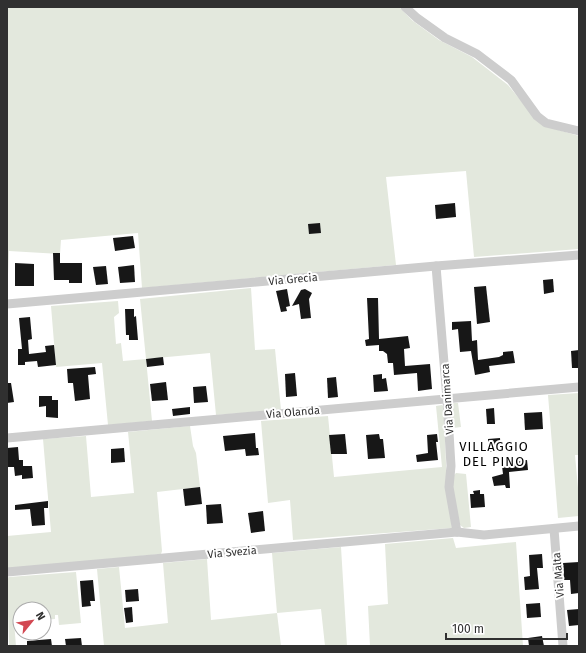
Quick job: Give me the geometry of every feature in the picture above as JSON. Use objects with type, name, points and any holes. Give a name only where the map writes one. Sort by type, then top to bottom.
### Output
[{"type":"street","points":[[405,7],[416,18],[445,38],[477,54],[511,80],[537,116],[546,123],[579,131]]},
{"type":"street","name":"Via Grecia","points":[[7,304],[436,266],[579,255]]},
{"type":"street","name":"Via Danimarca","points":[[436,266],[451,466],[449,488],[457,532]]},
{"type":"street","name":"Via Olanda","points":[[7,438],[579,388]]},
{"type":"street","name":"Via Svezia","points":[[7,572],[457,532],[484,535],[579,526]]},
{"type":"street","name":"Via Malta","points":[[554,529],[564,646]]},
{"type":"shaded area","points":[[7,7],[399,7],[413,21],[439,40],[472,57],[508,85],[535,118],[555,129],[579,136],[579,249],[474,257],[466,171],[386,177],[396,265],[142,288],[138,233],[61,240],[60,254],[9,251],[7,299]]},
{"type":"shaded area","points":[[251,288],[255,350],[275,349],[281,410],[216,415],[210,353],[146,359],[140,299]]},
{"type":"shaded area","points":[[118,301],[119,313],[114,317],[116,344],[121,343],[123,361],[146,359],[152,421],[108,425],[102,363],[56,367],[51,306]]},
{"type":"shaded area","points":[[579,393],[579,455],[575,455],[579,516],[558,518],[548,395]]},
{"type":"shaded area","points":[[453,403],[458,403],[461,427],[453,428],[451,406]]},
{"type":"shaded area","points":[[442,405],[444,407],[447,492],[452,528],[293,540],[290,500],[268,503],[261,421],[328,416],[334,477],[442,467],[436,406]]},
{"type":"shaded area","points":[[190,426],[193,446],[196,453],[200,487],[157,492],[161,554],[7,569],[7,536],[51,532],[43,439],[86,436],[91,497],[134,493],[128,432]]},
{"type":"shaded area","points":[[456,473],[466,474],[471,527],[464,528],[460,525],[452,492],[454,475]]},
{"type":"shaded area","points":[[453,538],[456,548],[516,542],[523,646],[370,646],[368,606],[388,604],[385,544]]},
{"type":"shaded area","points":[[341,547],[347,646],[325,646],[321,609],[277,613],[272,553]]},
{"type":"shaded area","points":[[207,559],[211,620],[277,613],[281,646],[104,646],[97,569],[119,567],[125,628],[168,623],[163,563]]},
{"type":"shaded area","points":[[76,572],[81,623],[59,625],[58,615],[55,615],[55,619],[52,619],[52,601],[12,601],[12,641],[16,641],[16,646],[9,646],[7,578]]},
{"type":"building","points":[[455,203],[456,217],[436,219],[435,205]]},
{"type":"building","points":[[320,223],[321,233],[309,234],[308,224]]},
{"type":"building","points":[[133,236],[135,248],[115,251],[113,238]]},
{"type":"building","points":[[53,253],[60,253],[60,263],[82,263],[82,283],[69,283],[69,280],[54,280]]},
{"type":"building","points":[[15,263],[34,264],[34,286],[15,286]]},
{"type":"building","points":[[134,265],[135,282],[120,283],[118,267]]},
{"type":"building","points":[[106,266],[108,284],[96,285],[93,267]]},
{"type":"building","points":[[553,279],[554,292],[544,294],[543,280]]},
{"type":"building","points":[[486,286],[490,322],[477,324],[474,287]]},
{"type":"building","points":[[287,289],[290,306],[286,307],[287,311],[281,312],[276,291]]},
{"type":"building","points":[[305,289],[312,293],[309,299],[311,318],[301,319],[299,304],[292,306],[301,290]]},
{"type":"building","points":[[367,298],[378,298],[379,339],[408,336],[410,348],[404,349],[405,366],[430,364],[432,389],[418,391],[417,373],[394,375],[393,363],[388,363],[387,354],[383,351],[379,351],[379,345],[366,346],[365,340],[369,339]]},
{"type":"building","points":[[125,309],[134,309],[138,340],[129,340],[129,335],[126,335]]},
{"type":"building","points":[[30,317],[32,339],[28,340],[29,354],[46,352],[45,346],[54,345],[56,365],[38,367],[37,361],[25,362],[25,365],[18,365],[18,349],[22,349],[19,318]]},
{"type":"building","points":[[471,321],[472,341],[477,340],[478,360],[499,357],[503,355],[503,352],[513,351],[515,363],[489,366],[490,372],[475,375],[471,351],[460,352],[458,329],[452,330],[452,322]]},
{"type":"building","points":[[579,350],[579,368],[572,368],[571,351]]},
{"type":"building","points":[[163,357],[164,365],[147,367],[146,359]]},
{"type":"building","points":[[95,367],[96,374],[88,375],[90,399],[75,401],[73,383],[68,383],[67,369]]},
{"type":"building","points":[[295,373],[297,396],[286,397],[285,374]]},
{"type":"building","points":[[382,374],[382,379],[386,378],[388,391],[374,392],[373,375]]},
{"type":"building","points":[[336,377],[338,397],[328,398],[327,378]]},
{"type":"building","points":[[166,382],[168,400],[152,401],[150,384]]},
{"type":"building","points":[[7,383],[11,383],[14,402],[7,403]]},
{"type":"building","points":[[206,386],[208,402],[194,403],[193,387]]},
{"type":"building","points":[[39,396],[52,396],[52,400],[58,400],[58,418],[46,417],[46,406],[39,407]]},
{"type":"building","points":[[190,407],[190,414],[173,416],[172,409]]},
{"type":"building","points":[[494,408],[495,424],[487,424],[486,409]]},
{"type":"building","points":[[542,412],[543,429],[525,430],[524,413]]},
{"type":"building","points":[[255,433],[256,448],[258,448],[259,455],[246,456],[245,449],[225,451],[223,436]]},
{"type":"building","points":[[345,434],[347,454],[331,454],[329,435]]},
{"type":"building","points":[[379,434],[380,439],[383,439],[385,458],[368,459],[366,435]]},
{"type":"building","points":[[437,434],[438,442],[436,442],[438,460],[417,462],[416,455],[428,453],[427,435]]},
{"type":"building","points":[[500,438],[501,451],[489,452],[488,439]]},
{"type":"building","points":[[18,447],[19,460],[23,460],[23,466],[32,466],[33,478],[22,479],[22,475],[15,476],[14,467],[7,467],[7,448]]},
{"type":"building","points":[[124,448],[125,462],[111,463],[111,449]]},
{"type":"building","points":[[527,460],[528,470],[509,472],[510,488],[506,488],[505,485],[494,486],[492,477],[503,474],[502,466],[504,466],[504,463]]},
{"type":"building","points":[[200,487],[202,504],[185,506],[183,489]]},
{"type":"building","points":[[480,490],[480,494],[484,494],[485,507],[471,508],[470,494],[474,494],[473,491]]},
{"type":"building","points":[[48,501],[48,508],[44,508],[45,525],[32,526],[30,509],[15,510],[15,505]]},
{"type":"building","points":[[221,504],[223,523],[207,524],[206,505]]},
{"type":"building","points":[[263,511],[265,531],[251,533],[248,513]]},
{"type":"building","points":[[542,554],[543,568],[537,568],[539,589],[525,590],[524,577],[530,576],[529,555]]},
{"type":"building","points":[[579,562],[579,593],[571,594],[570,580],[564,580],[563,563]]},
{"type":"building","points":[[93,580],[95,601],[90,601],[91,606],[82,607],[80,581]]},
{"type":"building","points":[[138,589],[139,601],[126,602],[125,590]]},
{"type":"building","points":[[540,603],[541,617],[527,618],[526,604]]},
{"type":"building","points":[[132,607],[133,622],[126,623],[124,608]]},
{"type":"building","points":[[579,609],[579,625],[569,626],[567,610]]},
{"type":"building","points":[[542,636],[544,646],[529,646],[528,638]]},
{"type":"building","points":[[81,638],[82,646],[66,646],[65,639]]},
{"type":"building","points":[[27,641],[51,641],[52,646],[27,646]]},
{"type":"district","name":"VILLAGGIO DEL PINO","points":[[494,454]]}]
